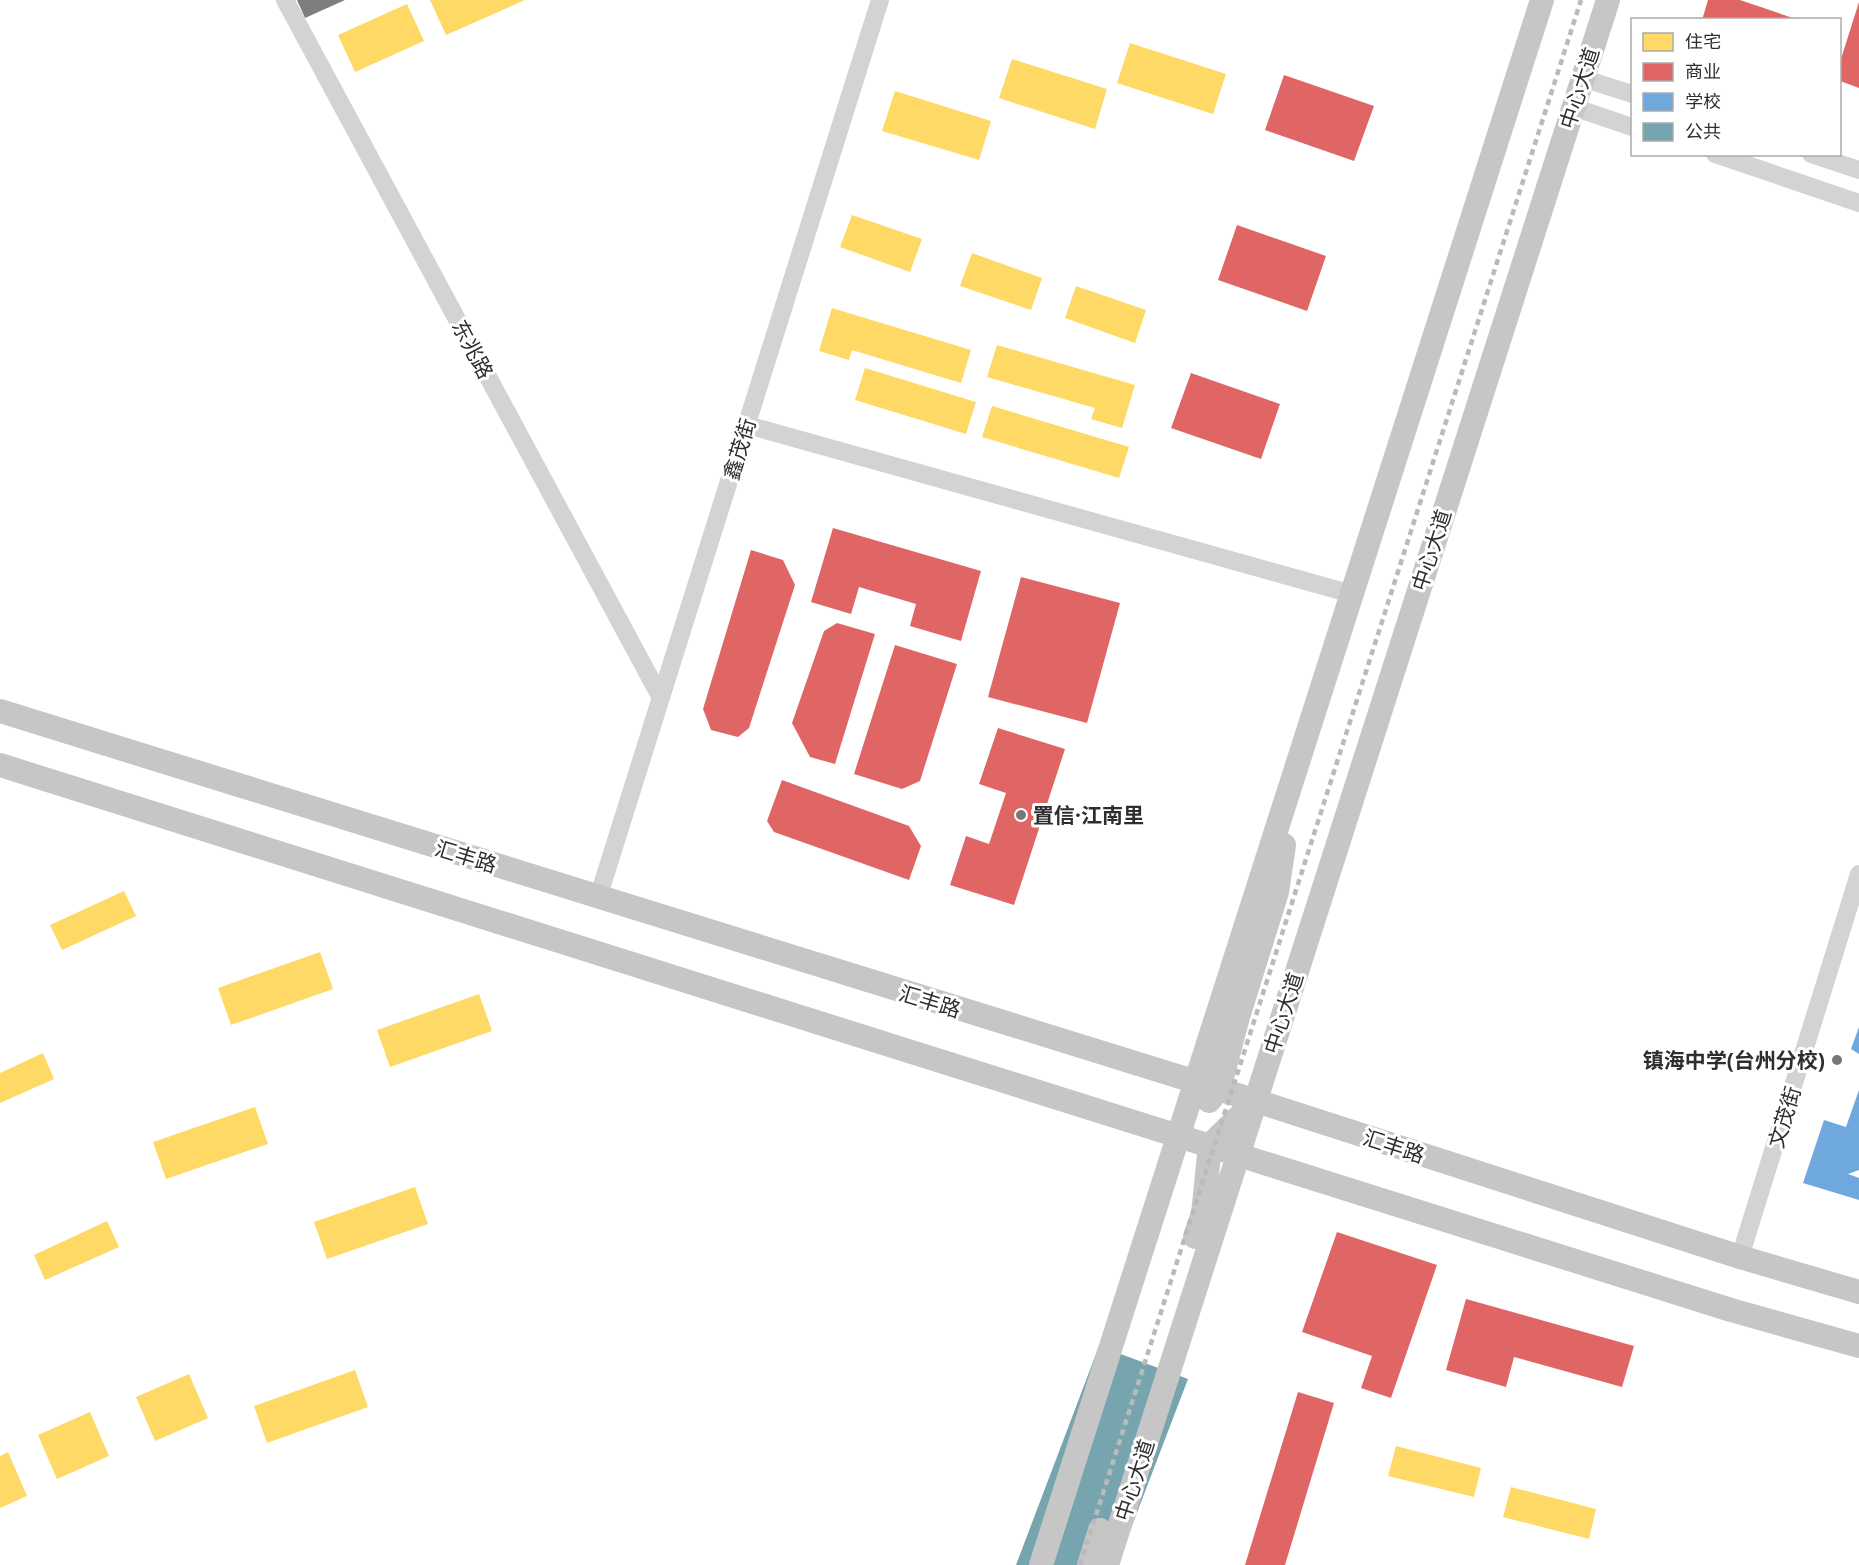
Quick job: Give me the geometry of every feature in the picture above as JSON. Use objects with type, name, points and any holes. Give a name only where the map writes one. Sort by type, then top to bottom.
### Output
[{"type":"main road","name":"中心大道","points":[[1041,1565],[1542,0]]},
{"type":"main road","name":"中心大道","points":[[1107,1565],[1608,0]]},
{"type":"main road","name":"汇丰路","points":[[0,711],[1219,1089],[1740,1257],[1859,1292]]},
{"type":"main road","points":[[0,765],[1731,1310],[1859,1346]]},
{"type":"main road","name":"中心大道","points":[[1178,1137],[1219,1089],[1238,1017],[1277,892],[1294,775]]},
{"type":"main road","points":[[1238,1017],[1241,1038],[1249,1044],[1260,1044],[1279,1025]]},
{"type":"main road","name":"中心大道","points":[[1089,1565],[1203,1214],[1210,1146],[1255,1101]]},
{"type":"main road","name":"中心大道","points":[[1203,1214],[1238,1154]]},
{"type":"main road","name":"中心大道","points":[[1057,1565],[1170,1207],[1166,1174]]},
{"type":"street","name":"东兆路","points":[[285,0],[661,698]]},
{"type":"street","name":"鑫茂街","points":[[598,898],[880,0]]},
{"type":"street","points":[[1582,78],[1631,94]]},
{"type":"street","points":[[1573,107],[1631,127]]},
{"type":"street","points":[[1721,156],[1859,202]]},
{"type":"street","points":[[1817,156],[1859,171]]},
{"type":"street","points":[[747,425],[1352,594]]},
{"type":"street","name":"文茂街","points":[[1740,1257],[1859,874]]},
{"type":"building: 住宅","points":[[430,0],[525,0],[446,35]]},
{"type":"building: 住宅","points":[[407,4],[424,41],[355,72],[338,35]]},
{"type":"building: 住宅","points":[[1130,43],[1226,74],[1213,114],[1117,83]]},
{"type":"building: 住宅","points":[[1012,59],[1107,89],[1095,129],[999,98]]},
{"type":"building: 住宅","points":[[895,91],[991,121],[979,160],[882,131]]},
{"type":"building: 住宅","points":[[852,215],[922,239],[910,272],[840,247]]},
{"type":"building: 住宅","points":[[972,253],[1042,278],[1031,310],[960,286]]},
{"type":"building: 住宅","points":[[1076,286],[1146,310],[1135,343],[1065,318]]},
{"type":"building: 住宅","points":[[832,308],[971,350],[961,383],[852,350],[849,360],[819,351]]},
{"type":"building: 住宅","points":[[997,345],[1135,385],[1122,428],[1091,419],[1095,408],[987,377]]},
{"type":"building: 住宅","points":[[865,368],[976,402],[966,434],[855,400]]},
{"type":"building: 住宅","points":[[992,406],[1129,447],[1119,478],[982,437]]},
{"type":"building: 住宅","points":[[124,891],[136,916],[62,950],[50,925]]},
{"type":"building: 住宅","points":[[320,952],[333,989],[231,1025],[218,988]]},
{"type":"building: 住宅","points":[[479,994],[492,1031],[390,1067],[377,1030]]},
{"type":"building: 住宅","points":[[43,1053],[54,1079],[0,1103],[0,1073]]},
{"type":"building: 住宅","points":[[255,1107],[268,1144],[166,1179],[153,1142]]},
{"type":"building: 住宅","points":[[415,1187],[428,1224],[327,1259],[314,1222]]},
{"type":"building: 住宅","points":[[107,1221],[119,1247],[45,1280],[34,1255]]},
{"type":"building: 住宅","points":[[355,1370],[368,1407],[267,1443],[254,1406]]},
{"type":"building: 住宅","points":[[189,1374],[208,1418],[155,1441],[136,1397]]},
{"type":"building: 住宅","points":[[90,1412],[109,1456],[57,1479],[38,1435]]},
{"type":"building: 住宅","points":[[1396,1446],[1481,1468],[1474,1497],[1388,1476]]},
{"type":"building: 住宅","points":[[8,1452],[27,1496],[0,1508],[0,1456]]},
{"type":"building: 住宅","points":[[1511,1487],[1596,1509],[1589,1539],[1503,1517]]},
{"type":"building: 商业","points":[[1708,0],[1740,0],[1793,18],[1703,18]]},
{"type":"building: 商业","points":[[1859,2],[1859,88],[1841,81],[1841,59]]},
{"type":"building: 商业","points":[[1284,75],[1374,106],[1354,161],[1265,130]]},
{"type":"building: 商业","points":[[1237,225],[1326,256],[1307,311],[1218,280]]},
{"type":"building: 商业","points":[[1191,373],[1280,404],[1261,459],[1171,428]]},
{"type":"building: 商业","points":[[833,528],[981,571],[961,641],[910,626],[916,604],[859,587],[851,614],[811,602]]},
{"type":"building: 商业","points":[[751,550],[783,560],[795,585],[749,728],[738,737],[711,730],[703,709]]},
{"type":"building: 商业","points":[[1021,577],[1120,603],[1087,723],[988,697]]},
{"type":"building: 商业","points":[[837,623],[875,634],[835,764],[810,757],[792,723],[824,631]]},
{"type":"building: 商业","points":[[895,645],[957,664],[920,781],[902,789],[854,774]]},
{"type":"building: 商业","name":"置信·江南里","points":[[998,728],[1065,749],[1014,905],[950,885],[966,836],[989,844],[1006,793],[979,784]]},
{"type":"building: 商业","points":[[782,780],[909,826],[921,846],[909,880],[774,832],[767,821]]},
{"type":"building: 商业","points":[[1337,1232],[1437,1265],[1391,1398],[1361,1388],[1372,1356],[1302,1332]]},
{"type":"building: 商业","points":[[1466,1299],[1634,1346],[1622,1387],[1514,1357],[1506,1387],[1446,1370]]},
{"type":"building: 商业","points":[[1298,1392],[1334,1403],[1285,1565],[1245,1565]]},
{"type":"building: 学校","points":[[1859,1027],[1859,1054],[1851,1049]]},
{"type":"building: 学校","points":[[1859,1090],[1859,1170],[1848,1174],[1859,1178],[1859,1200],[1803,1183],[1824,1120],[1846,1127]]},
{"type":"building: 公共","points":[[1099,1346],[1188,1379],[1117,1565],[1016,1565]]},
{"type":"building: 其他","points":[[297,0],[345,0],[305,18]]},
{"type":"railway","points":[[1080,1565],[1581,0]]},
{"type":"place","name":"置信·江南里","points":[[1021,815]]},
{"type":"place","name":"镇海中学(台州分校)","points":[[1837,1060]]}]
